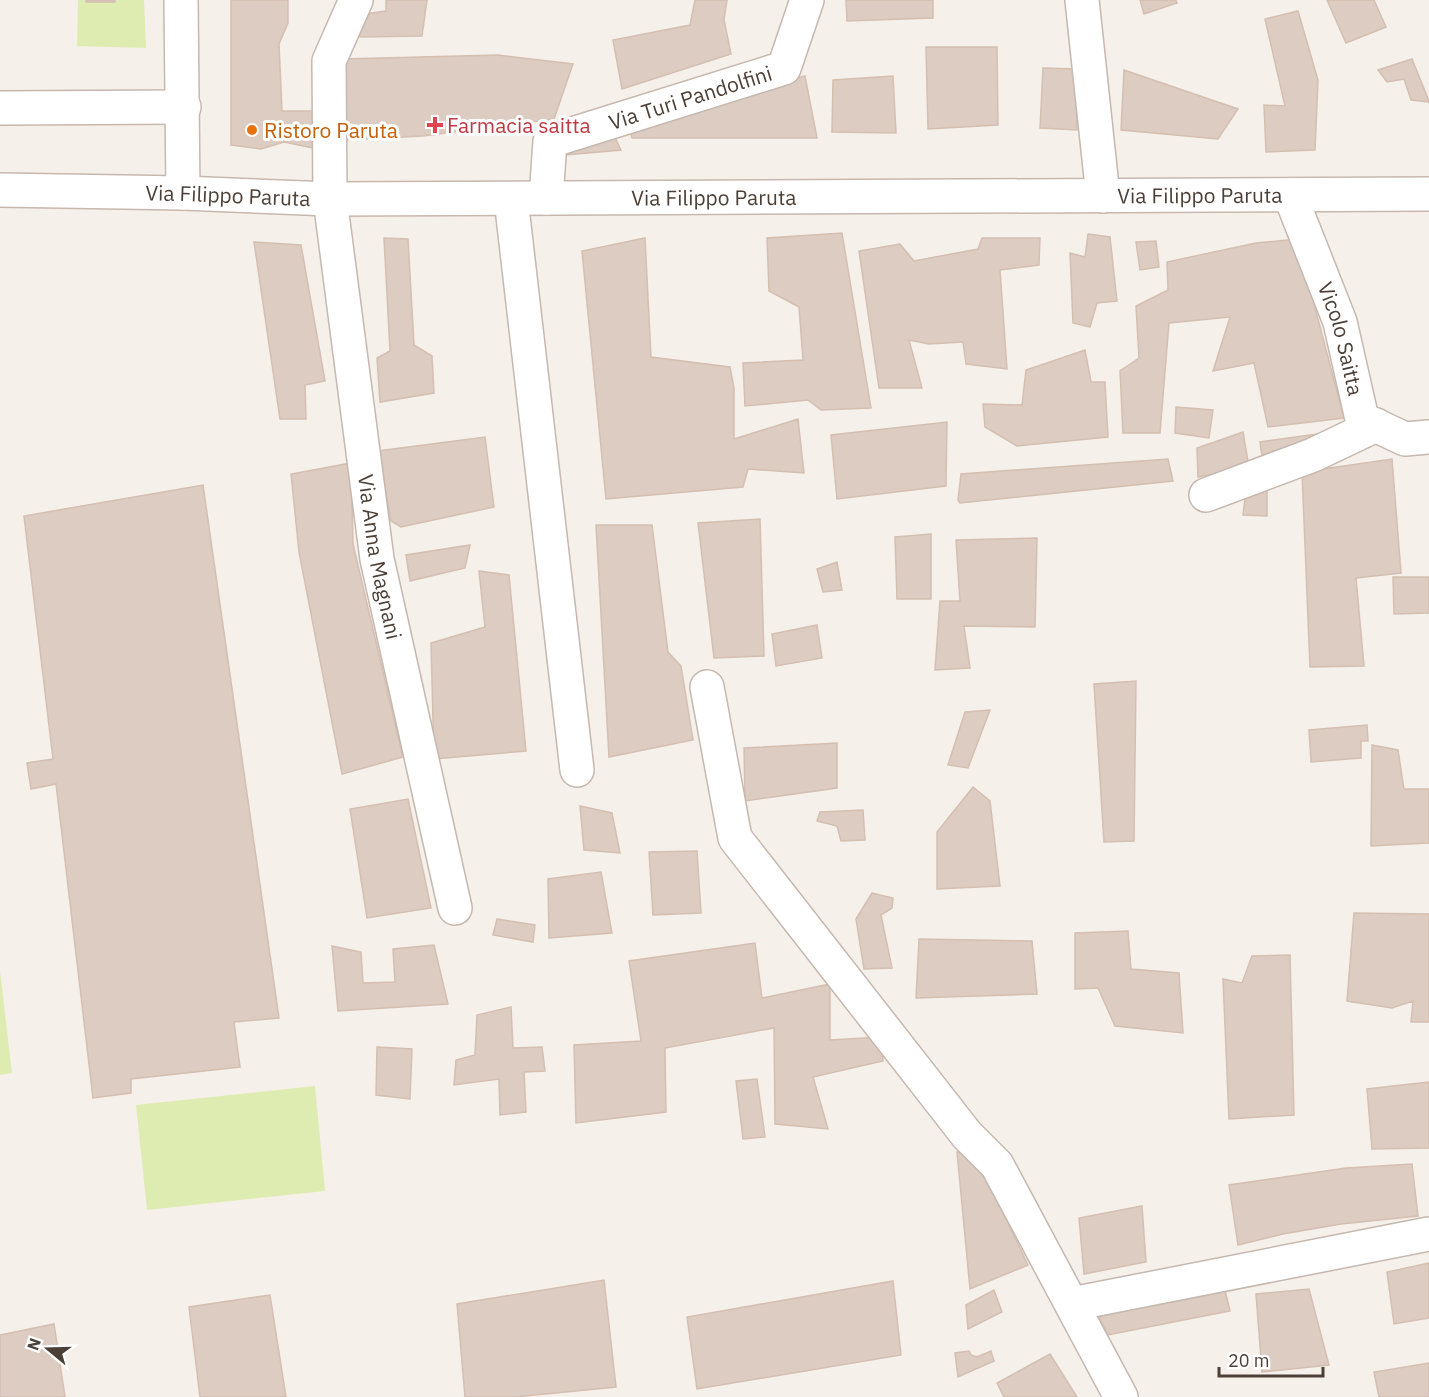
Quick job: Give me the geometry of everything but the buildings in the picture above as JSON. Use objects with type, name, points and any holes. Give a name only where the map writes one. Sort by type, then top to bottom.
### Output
[{"type":"street","points":[[181,0],[184,107],[183,193]]},
{"type":"street","name":"Via Anna Magnani","points":[[356,0],[329,61],[330,199],[377,559],[455,908]]},
{"type":"street","name":"Via Turi Pandolfini","points":[[546,198],[550,141],[784,68],[807,0]]},
{"type":"street","points":[[1082,0],[1103,196]]},
{"type":"street","points":[[0,108],[184,107]]},
{"type":"street","name":"Via Filippo Paruta","points":[[0,190],[183,193],[330,199],[1429,194]]},
{"type":"street","name":"Vicolo Saitta","points":[[1290,195],[1340,322],[1362,419],[1405,439],[1429,437]]},
{"type":"street","points":[[511,199],[577,770]]},
{"type":"street","points":[[1206,495],[1313,455],[1376,425]]},
{"type":"street","points":[[707,687],[735,838],[967,1135],[997,1165],[1121,1397]]},
{"type":"street","points":[[1071,1304],[1429,1233]]},
{"type":"green space","points":[[78,0],[144,0],[146,48],[77,46]]},
{"type":"green space","points":[[0,971],[12,1073],[0,1075]]},
{"type":"green space","points":[[315,1086],[325,1191],[147,1210],[136,1105]]},
{"type":"place","name":"Farmacia saitta","points":[[435,125]]},
{"type":"place","name":"Ristoro Paruta","points":[[252,130]]}]
